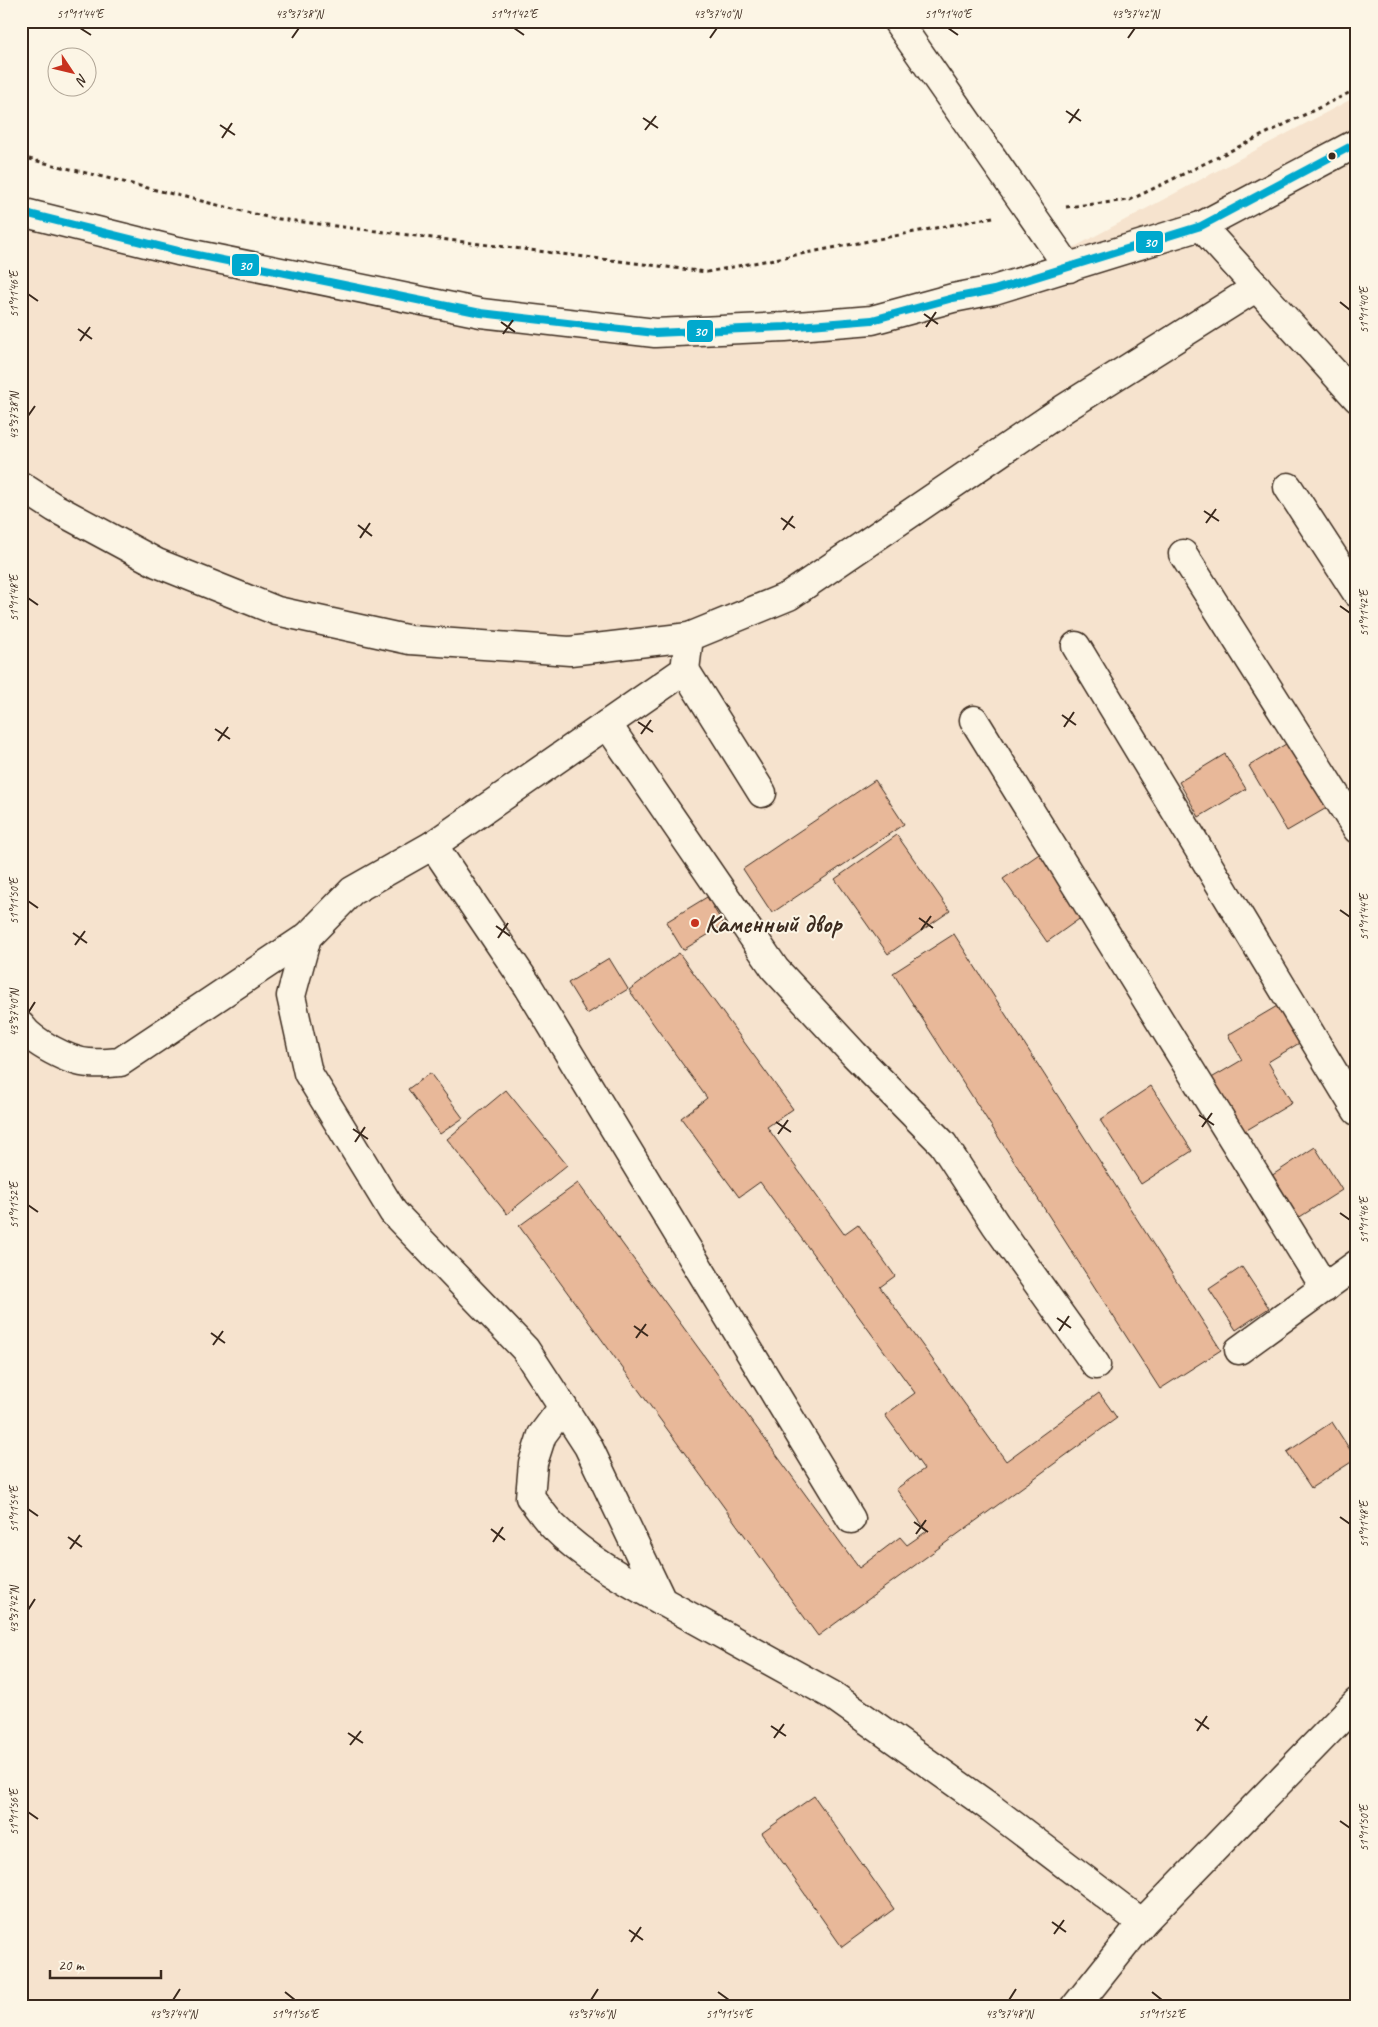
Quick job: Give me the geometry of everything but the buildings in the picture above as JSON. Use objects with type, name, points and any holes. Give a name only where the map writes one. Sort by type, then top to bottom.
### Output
[{"type":"street","points":[[897,21],[1068,268]]},
{"type":"street","points":[[21,212],[178,251],[480,313],[655,334],[872,320],[953,298],[994,290],[1201,226],[1357,143]]},
{"type":"street","points":[[1201,226],[1357,398]]},
{"type":"street","points":[[21,486],[55,508],[157,563],[277,611],[410,640],[570,651],[689,637],[789,596],[1065,408],[1256,287]]},
{"type":"street","points":[[1288,487],[1357,593]]},
{"type":"street","points":[[1183,554],[1357,829]]},
{"type":"street","points":[[689,637],[684,670],[762,793]]},
{"type":"street","points":[[1076,646],[1357,1110]]},
{"type":"street","points":[[21,1026],[26,1032],[58,1054],[87,1063],[120,1062],[307,937],[352,891],[433,845],[684,670]]},
{"type":"street","points":[[974,720],[1325,1288]]},
{"type":"street","points":[[607,724],[775,969],[854,1054],[943,1144],[996,1225],[1096,1365]]},
{"type":"street","points":[[433,845],[533,995],[851,1519]]},
{"type":"street","points":[[307,937],[290,996],[308,1074],[393,1212],[525,1349],[588,1446],[662,1601]]},
{"type":"street","points":[[1239,1350],[1357,1264]]},
{"type":"street","points":[[563,1407],[542,1435],[533,1463],[530,1497],[552,1526],[580,1551],[618,1576],[832,1696],[991,1808],[1142,1923]]},
{"type":"street","points":[[1076,2006],[1142,1923],[1357,1702]]},
{"type":"path","points":[[21,157],[271,218],[707,272],[1029,211],[1130,200],[1357,88]]},
{"type":"shaded area","points":[[1357,96],[1357,2006],[21,2006],[21,212],[481,313],[785,327],[994,290]]},
{"type":"transit line","name":"30","points":[[21,212],[178,251],[481,313],[655,333],[785,327],[872,320],[953,298],[994,290],[1201,226],[1357,143]]},
{"type":"place","name":"Каменный двор","points":[[695,923]]}]
